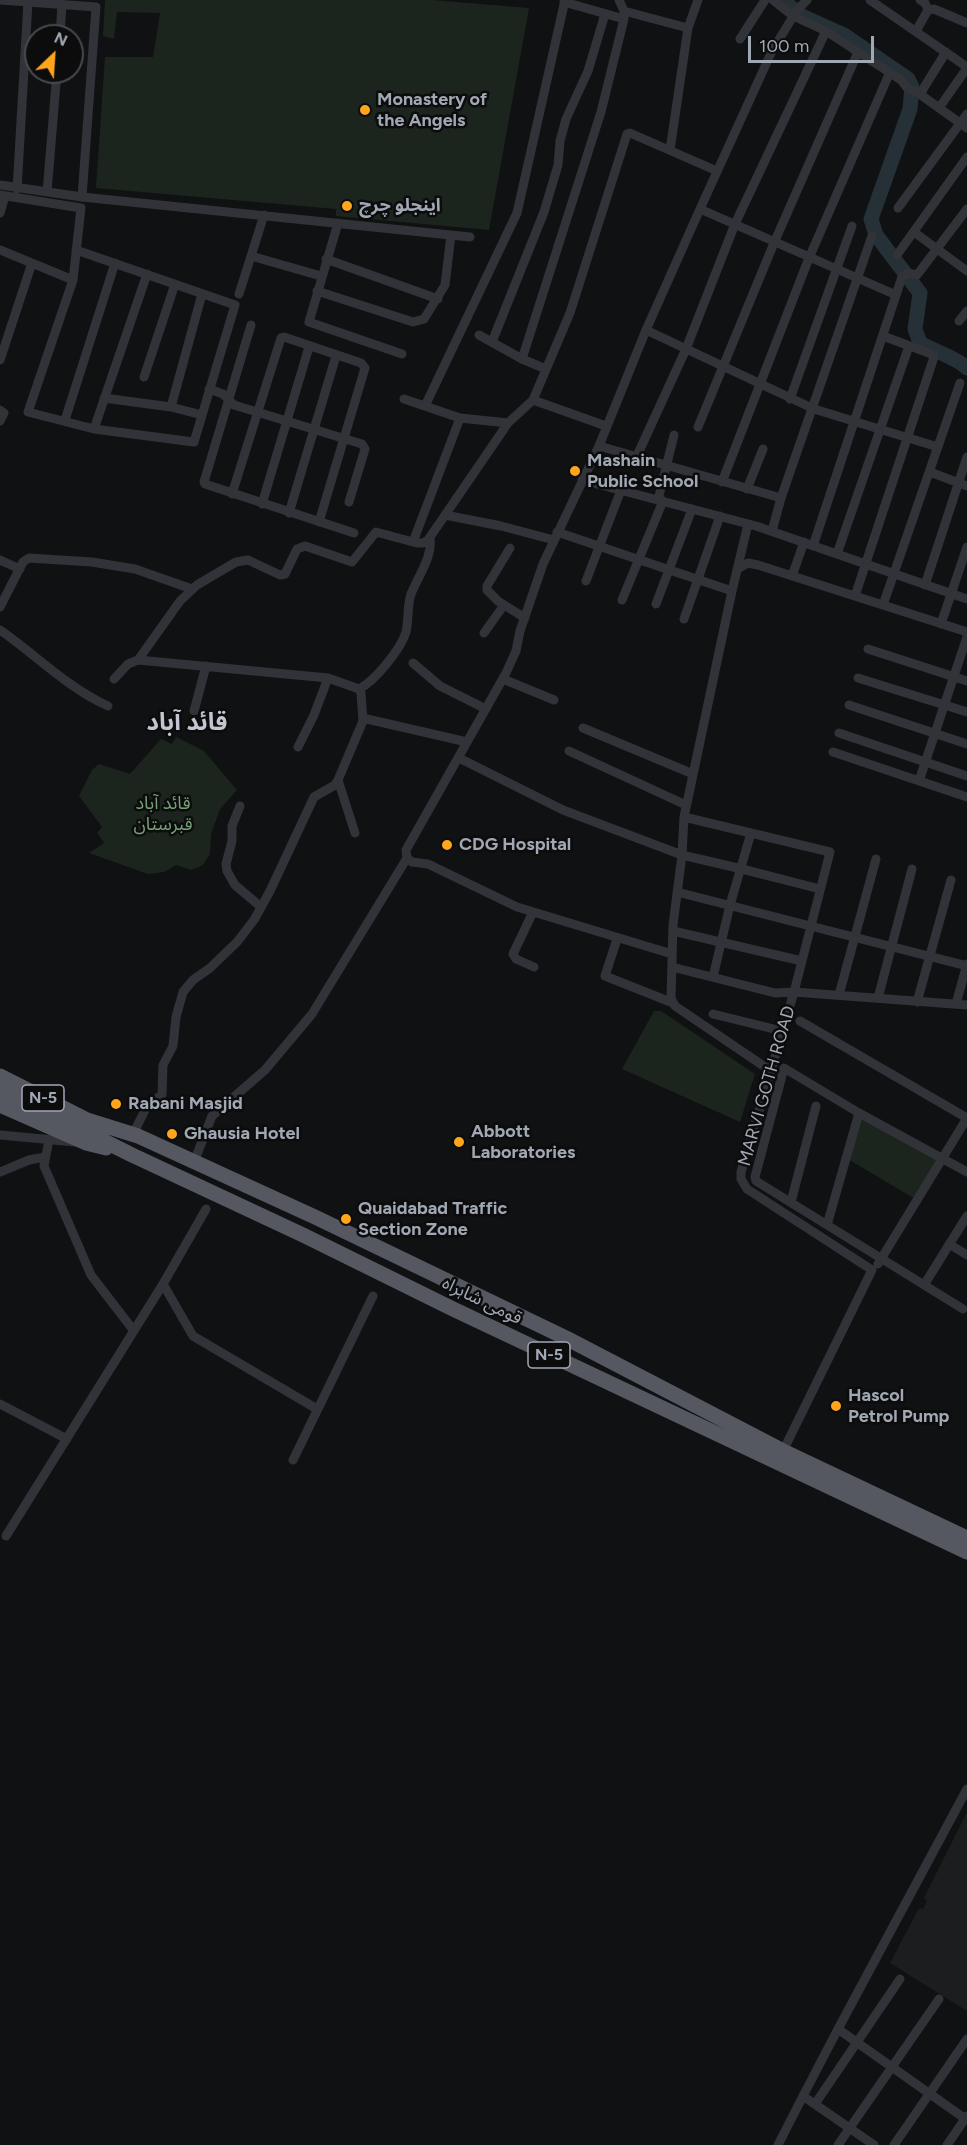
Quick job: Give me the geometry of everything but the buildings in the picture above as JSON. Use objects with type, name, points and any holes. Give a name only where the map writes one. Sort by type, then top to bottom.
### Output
[{"type":"highway","points":[[0,1065],[135,1135]]},
{"type":"highway","name":"N-5","points":[[0,1076],[83,1124]]},
{"type":"highway","name":"N-5","points":[[0,1089],[83,1124]]},
{"type":"highway","points":[[0,1105],[86,1143],[132,1155]]},
{"type":"highway","name":"قومی شاہراہ","points":[[83,1124],[135,1135],[326,1222],[566,1338],[783,1451],[967,1538]]},
{"type":"highway","name":"قومی شاہراہ","points":[[83,1124],[132,1155],[746,1449],[967,1552]]},
{"type":"street","points":[[1,0],[96,7],[82,197]]},
{"type":"street","points":[[522,359],[601,112],[624,15],[619,0]]},
{"type":"street","points":[[670,150],[688,28],[698,0]]},
{"type":"street","points":[[740,39],[765,0]]},
{"type":"street","points":[[773,0],[890,72],[964,126]]},
{"type":"street","points":[[194,1162],[212,1116],[265,1070],[312,1014],[406,858],[406,850],[503,680],[516,651],[543,564],[599,446],[646,330],[700,209],[772,51],[795,13],[807,0]]},
{"type":"street","points":[[870,0],[967,68],[939,108]]},
{"type":"street","points":[[920,0],[925,3],[928,10]]},
{"type":"street","points":[[425,406],[463,323],[507,239],[517,213],[565,1],[605,14],[624,15],[688,28]]},
{"type":"street","points":[[17,189],[28,2]]},
{"type":"street","points":[[61,24],[62,4]]},
{"type":"street","points":[[915,32],[928,10],[934,9],[967,23]]},
{"type":"street","points":[[492,342],[544,212],[558,165],[560,141],[566,119],[588,71],[605,14]]},
{"type":"street","points":[[636,458],[686,349],[735,224],[826,31]]},
{"type":"street","points":[[698,427],[774,243],[858,52]]},
{"type":"street","points":[[916,91],[946,52]]},
{"type":"street","points":[[722,482],[809,258],[890,72]]},
{"type":"street","points":[[47,192],[56,84]]},
{"type":"street","points":[[898,208],[964,126],[967,114]]},
{"type":"street","points":[[138,660],[180,601],[192,590],[236,562],[248,560],[280,575],[285,574],[297,549],[305,546],[352,561],[376,532],[423,543],[430,537],[508,423],[533,400],[570,313],[627,134],[630,132],[717,171]]},
{"type":"street","points":[[897,255],[967,157]]},
{"type":"street","points":[[0,185],[82,197],[470,237]]},
{"type":"street","points":[[0,213],[3,196],[81,208],[76,250],[73,280],[28,412],[94,429],[194,442],[235,305],[76,250]]},
{"type":"street","points":[[700,209],[896,295]]},
{"type":"street","points":[[792,576],[808,544],[854,422],[896,295],[905,275],[917,275],[967,210]]},
{"type":"street","points":[[239,294],[264,215]]},
{"type":"street","points":[[338,223],[309,319],[312,324],[402,354]]},
{"type":"street","points":[[790,399],[852,226]]},
{"type":"street","points":[[914,232],[967,271]]},
{"type":"street","points":[[317,291],[413,322],[424,319],[445,285],[451,235]]},
{"type":"street","points":[[772,531],[781,498],[873,236]]},
{"type":"street","points":[[0,250],[73,280]]},
{"type":"street","points":[[251,256],[321,276]]},
{"type":"street","points":[[327,259],[438,299]]},
{"type":"street","points":[[0,360],[32,263]]},
{"type":"street","points":[[65,420],[115,263]]},
{"type":"street","points":[[94,429],[147,274]]},
{"type":"street","points":[[144,377],[175,284]]},
{"type":"street","points":[[171,407],[202,294]]},
{"type":"street","points":[[959,321],[967,311]]},
{"type":"street","points":[[251,325],[204,482],[206,486],[354,533]]},
{"type":"street","points":[[646,330],[814,409],[938,447]]},
{"type":"street","points":[[479,335],[522,359],[546,369]]},
{"type":"street","points":[[855,597],[934,355],[883,336]]},
{"type":"street","points":[[232,494],[256,412],[281,338],[284,337],[361,363],[365,368],[319,522]]},
{"type":"street","points":[[837,554],[909,346]]},
{"type":"street","points":[[262,504],[309,347]]},
{"type":"street","points":[[289,513],[336,356]]},
{"type":"street","points":[[884,605],[960,383]]},
{"type":"street","points":[[209,389],[224,394],[234,405],[362,444],[364,449],[349,502]]},
{"type":"street","points":[[105,398],[171,407],[202,415]]},
{"type":"street","points":[[404,399],[460,418],[508,423]]},
{"type":"street","points":[[533,400],[606,426]]},
{"type":"street","points":[[0,410],[4,413],[0,421]]},
{"type":"street","points":[[413,542],[460,418]]},
{"type":"street","points":[[622,600],[661,501],[666,466],[674,435]]},
{"type":"street","points":[[599,446],[781,498]]},
{"type":"street","points":[[747,489],[763,449]]},
{"type":"street","points":[[925,585],[963,484],[967,458]]},
{"type":"street","points":[[930,472],[963,484]]},
{"type":"street","points":[[582,480],[772,531],[967,599]]},
{"type":"street","points":[[586,581],[621,490]]},
{"type":"street","points":[[656,604],[692,509]]},
{"type":"street","points":[[445,515],[599,546],[732,591]]},
{"type":"street","points":[[684,619],[720,516]]},
{"type":"street","points":[[748,524],[684,817],[673,931],[670,998],[675,1006],[771,1071]]},
{"type":"street","points":[[359,689],[373,679],[400,645],[405,633],[409,600],[429,552],[430,537]]},
{"type":"street","points":[[941,624],[967,547]]},
{"type":"street","points":[[510,548],[487,589],[504,605],[525,618]]},
{"type":"street","points":[[0,608],[23,562],[29,558],[92,562],[135,569],[192,590]]},
{"type":"street","points":[[0,560],[20,569]]},
{"type":"street","points":[[737,569],[748,563],[967,632]]},
{"type":"street","points":[[484,633],[504,605]]},
{"type":"street","points":[[0,630],[87,696],[108,706]]},
{"type":"street","points":[[919,781],[967,637]]},
{"type":"street","points":[[868,649],[967,681]]},
{"type":"street","points":[[114,679],[128,664],[138,660],[328,678],[359,689],[363,721],[338,780],[335,785],[314,797],[261,906],[237,942],[210,968],[193,980],[183,992],[176,1017],[173,1046],[163,1065],[162,1095],[148,1104],[135,1135]]},
{"type":"street","points":[[413,663],[440,686],[486,709]]},
{"type":"street","points":[[194,711],[206,666]]},
{"type":"street","points":[[298,747],[315,715],[328,678]]},
{"type":"street","points":[[858,678],[967,712]]},
{"type":"street","points":[[503,680],[554,700]]},
{"type":"street","points":[[849,705],[967,744]]},
{"type":"street","points":[[363,721],[467,742]]},
{"type":"street","points":[[583,728],[693,774]]},
{"type":"street","points":[[839,733],[967,776]]},
{"type":"street","points":[[569,751],[686,805]]},
{"type":"street","points":[[833,752],[967,797]]},
{"type":"street","points":[[459,758],[563,810],[682,855],[742,868],[820,890]]},
{"type":"street","points":[[338,780],[355,833]]},
{"type":"street","points":[[240,806],[232,826],[227,871],[235,885],[261,906]]},
{"type":"street","points":[[684,817],[751,833],[730,905],[723,943],[713,978]]},
{"type":"street","name":"MARVI GOTH ROAD","points":[[751,833],[830,852],[794,992],[741,1172],[744,1185],[872,1270]]},
{"type":"street","points":[[406,858],[412,862],[428,864],[517,907],[672,954]]},
{"type":"street","points":[[839,996],[876,859]]},
{"type":"street","points":[[878,998],[912,869]]},
{"type":"street","points":[[917,1002],[951,880]]},
{"type":"street","points":[[678,892],[967,965],[956,1004]]},
{"type":"street","points":[[533,912],[513,954],[516,959],[534,967]]},
{"type":"street","points":[[673,931],[802,961]]},
{"type":"street","points":[[617,939],[605,976],[673,1002]]},
{"type":"street","points":[[672,967],[775,993],[794,992],[967,1005]]},
{"type":"street","points":[[713,1014],[782,1031]]},
{"type":"street","points":[[783,1451],[872,1270],[882,1259],[967,1118],[800,1021]]},
{"type":"street","points":[[966,1307],[882,1259],[756,1181],[755,1177],[784,1068],[858,1113],[967,1172]]},
{"type":"street","points":[[791,1202],[816,1106]]},
{"type":"street","points":[[827,1225],[858,1113]]},
{"type":"street","points":[[0,1135],[86,1143]]},
{"type":"street","points":[[49,1140],[44,1166],[91,1275],[134,1331]]},
{"type":"street","points":[[0,1172],[29,1160],[45,1157]]},
{"type":"street","points":[[6,1536],[164,1284],[206,1209]]},
{"type":"street","points":[[924,1284],[967,1216]]},
{"type":"street","points":[[949,1244],[967,1255]]},
{"type":"street","points":[[164,1284],[193,1336],[317,1409]]},
{"type":"street","points":[[293,1460],[373,1296]]},
{"type":"street","points":[[0,1404],[67,1439]]},
{"type":"street","points":[[778,2145],[967,1789]]},
{"type":"street","points":[[815,2104],[900,1979]]},
{"type":"street","points":[[838,2145],[939,1999]]},
{"type":"street","points":[[838,2029],[966,2118],[946,2145]]},
{"type":"street","points":[[894,2145],[967,2039]]},
{"type":"street","points":[[803,2096],[874,2145]]},
{"type":"shaded area","points":[[967,1812],[967,2011],[890,1963],[919,1908],[923,1909],[927,1901],[924,1898]]},
{"type":"green space","points":[[105,0],[432,0],[529,8],[489,230],[336,216],[336,209],[96,188],[105,57],[153,57],[160,13],[117,12],[114,39],[103,36]]},
{"type":"green space","name":"قائد آباد قبرستان","points":[[176,737],[204,751],[237,790],[220,809],[211,834],[210,854],[203,865],[191,870],[176,865],[164,872],[148,874],[89,853],[104,843],[97,833],[102,827],[79,796],[92,770],[99,764],[130,774],[161,739],[172,744]]},
{"type":"green space","points":[[654,1011],[661,1011],[755,1074],[740,1122],[622,1069]]},
{"type":"green space","points":[[859,1113],[943,1158],[917,1200],[846,1158]]},
{"type":"waterway","points":[[782,0],[802,16],[844,35],[908,79],[912,87],[910,109],[871,219],[876,235],[920,293],[915,329],[920,343],[967,368]]},
{"type":"place","name":"Monastery of the Angels","points":[[365,110]]},
{"type":"place","name":"اینجلو چرچ","points":[[347,206]]},
{"type":"place","name":"Mashain Public School","points":[[575,471]]},
{"type":"place","name":"CDG Hospital","points":[[447,845]]},
{"type":"place","name":"Rabani Masjid","points":[[116,1104]]},
{"type":"place","name":"Ghausia Hotel","points":[[172,1134]]},
{"type":"place","name":"Abbott Laboratories","points":[[459,1142]]},
{"type":"place","name":"Quaidabad Traffic Section Zone","points":[[346,1219]]},
{"type":"place","name":"Hascol Petrol Pump","points":[[836,1406]]},
{"type":"district","name":"قائد آباد","points":[[187,723]]}]
